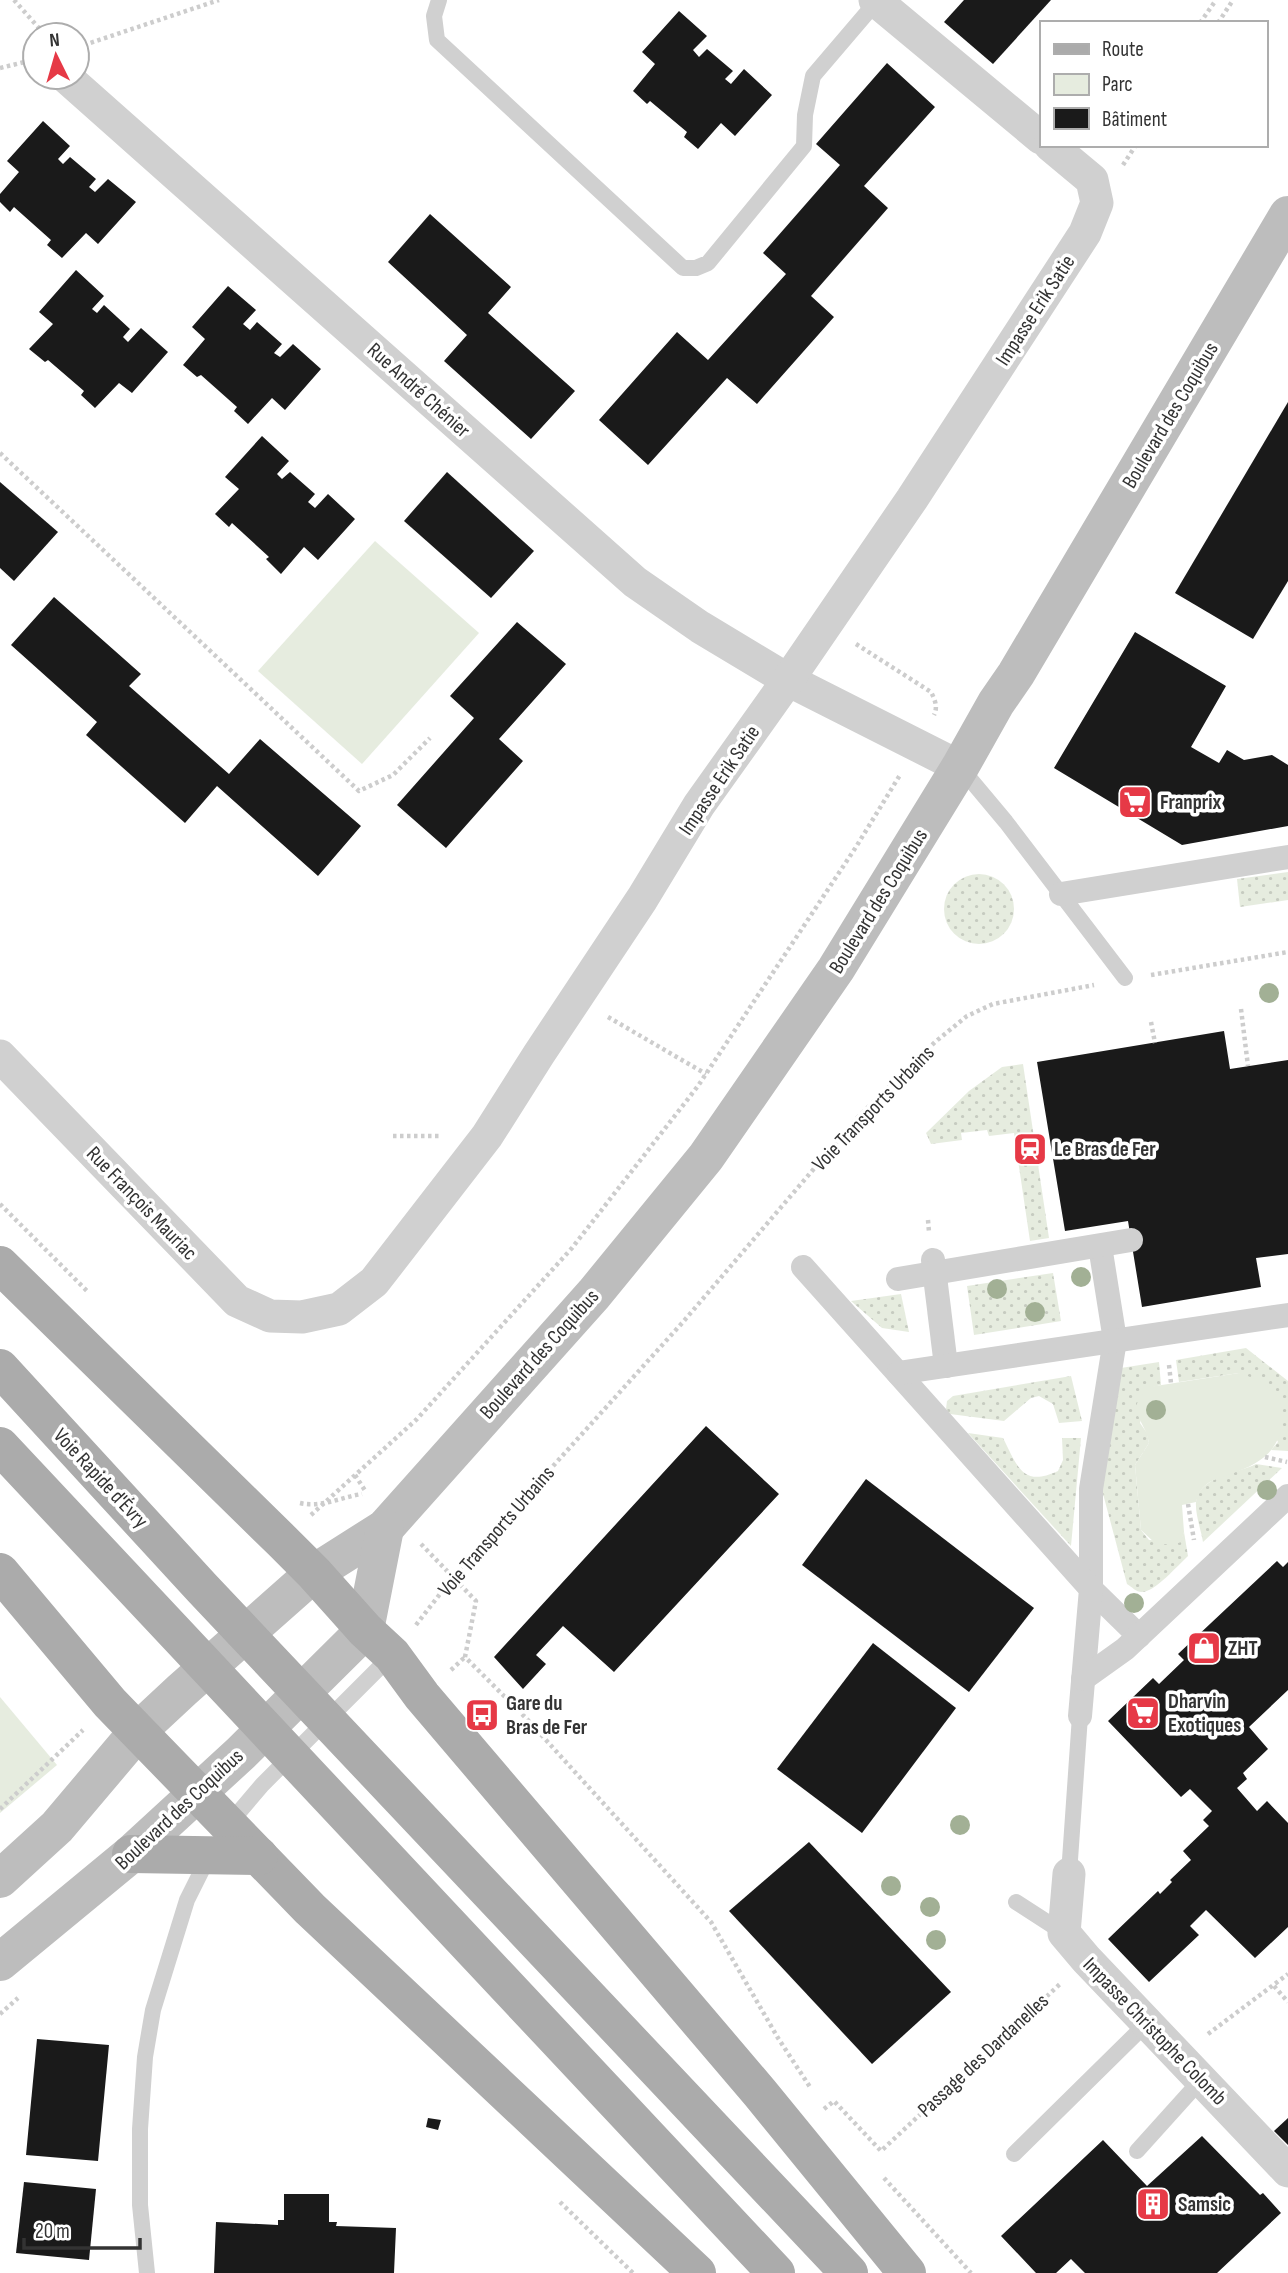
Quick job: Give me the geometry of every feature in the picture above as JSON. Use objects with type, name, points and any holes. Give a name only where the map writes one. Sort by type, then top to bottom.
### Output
[{"type":"main road","name":"Boulevard des Coquibus","points":[[0,1878],[57,1827],[139,1730],[314,1573],[389,1522],[594,1294],[706,1157],[836,969],[960,768],[996,703],[1016,674],[1288,215]]},
{"type":"main road","points":[[0,1265],[283,1542],[378,1643],[760,2093],[907,2273]]},
{"type":"main road","name":"Voie Rapide d'Évry","points":[[0,1368],[202,1588],[849,2273]]},
{"type":"main road","points":[[0,1446],[776,2273]]},
{"type":"main road","points":[[378,1643],[389,1522]]},
{"type":"main road","points":[[0,1572],[110,1703],[199,1793],[219,1840]]},
{"type":"main road","name":"Boulevard des Coquibus","points":[[0,1962],[378,1643]]},
{"type":"main road","points":[[131,1854],[219,1840],[259,1856],[310,1909],[697,2273]]},
{"type":"street","points":[[876,1],[1040,137]]},
{"type":"street","name":"Rue André Chénier","points":[[82,91],[635,582],[700,627],[788,680],[960,768]]},
{"type":"street","name":"Impasse Erik Satie","points":[[302,1317],[339,1309],[374,1282],[487,1136],[642,899],[699,805],[912,499],[1086,233],[1097,203],[1092,180],[1052,147]]},
{"type":"street","points":[[1061,894],[1288,857]]},
{"type":"street","name":"Rue François Mauriac","points":[[0,1055],[237,1301],[270,1316],[302,1317]]},
{"type":"street","points":[[898,1279],[934,1266],[1131,1240]]},
{"type":"street","points":[[1080,1716],[1091,1589],[1091,1489],[1115,1340],[1100,1246]]},
{"type":"street","points":[[934,1266],[947,1366]]},
{"type":"street","points":[[803,1267],[1091,1589],[1139,1636]]},
{"type":"street","points":[[898,1373],[1288,1315]]},
{"type":"street","points":[[1083,1679],[1125,1649],[1288,1496]]},
{"type":"street","points":[[1064,1933],[1069,1874]]},
{"type":"street","name":"Impasse Christophe Colomb","points":[[1064,1933],[1288,2171]]},
{"type":"lane","points":[[439,0],[434,16],[437,40],[682,268],[696,268],[708,263],[804,146],[805,115],[813,76],[876,1]]},
{"type":"lane","points":[[960,768],[1006,822],[1125,978]]},
{"type":"lane","points":[[146,2273],[140,2205],[140,2142],[145,2057],[153,2010],[187,1900],[219,1840],[378,1643]]},
{"type":"lane","points":[[1069,1874],[1080,1716]]},
{"type":"lane","points":[[1016,1902],[1064,1933]]},
{"type":"lane","points":[[1014,2154],[1147,2023]]},
{"type":"lane","points":[[1137,2151],[1201,2080]]},
{"type":"path","points":[[14,0],[33,21]]},
{"type":"path","points":[[91,42],[219,0]]},
{"type":"path","points":[[1201,21],[1216,0]]},
{"type":"path","points":[[1219,21],[1233,0]]},
{"type":"path","points":[[0,68],[21,63]]},
{"type":"path","points":[[0,453],[359,791],[393,775],[430,738]]},
{"type":"path","points":[[825,624],[931,692],[936,710]]},
{"type":"path","points":[[283,1542],[417,1419],[572,1248],[706,1074],[755,1003],[841,871],[905,765]]},
{"type":"path","points":[[1175,971],[1288,951]]},
{"type":"path","name":"Voie Transports Urbains","points":[[378,1643],[453,1577],[683,1322],[859,1116],[935,1042],[967,1016],[993,1004],[1125,978]]},
{"type":"path","points":[[577,999],[706,1074]]},
{"type":"path","points":[[1241,1009],[1248,1066]]},
{"type":"path","points":[[1152,1022],[1155,1043]]},
{"type":"path","points":[[1169,1361],[1171,1383]]},
{"type":"path","points":[[1265,1457],[1288,1462]]},
{"type":"path","points":[[321,1505],[345,1496],[367,1493],[355,1475]]},
{"type":"path","points":[[389,1522],[453,1577],[476,1601],[465,1657],[526,1718],[711,1922],[778,2038],[811,2089]]},
{"type":"path","points":[[0,1809],[110,1703]]},
{"type":"path","name":"Passage des Dardanelles","points":[[824,2109],[834,2101],[881,2151],[1086,1959]]},
{"type":"path","points":[[1204,2038],[1288,1974]]},
{"type":"path","points":[[1274,1986],[1288,2002]]},
{"type":"path","points":[[0,2014],[20,1997]]},
{"type":"path","points":[[817,2099],[831,2119]]},
{"type":"path","points":[[877,2171],[971,2273]]},
{"type":"path","points":[[553,2196],[631,2272]]},
{"type":"green space","points":[[375,541],[479,633],[362,764],[258,671]]},
{"type":"green space","points":[[1288,872],[1288,900],[1240,907],[1237,879]]},
{"type":"green space","points":[[979,874],[1004,884],[1014,909],[1004,934],[979,944],[954,934],[944,909],[954,884]]},
{"type":"green space","points":[[1023,1064],[1049,1238],[1030,1241],[1014,1133],[989,1136],[987,1130],[961,1133],[962,1140],[931,1144],[926,1133],[969,1091],[1002,1067]]},
{"type":"green space","points":[[1053,1273],[1061,1321],[974,1335],[967,1286]]},
{"type":"green space","points":[[901,1294],[909,1332],[882,1328],[851,1301]]},
{"type":"green space","points":[[1246,1348],[1288,1381],[1288,1451],[1271,1450],[1278,1442],[1239,1373],[1179,1382],[1176,1360]]},
{"type":"green space","points":[[1159,1362],[1161,1385],[1149,1388],[1140,1423],[1147,1433],[1149,1443],[1135,1465],[1141,1530],[1149,1540],[1180,1542],[1184,1532],[1188,1556],[1160,1583],[1142,1592],[1127,1584],[1102,1490],[1121,1368]]},
{"type":"green space","points":[[1239,1373],[1262,1382],[1278,1398],[1282,1414],[1279,1437],[1261,1459],[1242,1470],[1215,1479],[1201,1490],[1196,1502],[1182,1505],[1184,1532],[1181,1542],[1173,1545],[1155,1543],[1141,1530],[1135,1465],[1149,1443],[1138,1415],[1137,1402],[1149,1387]]},
{"type":"green space","points":[[1071,1376],[1082,1421],[1059,1423],[1053,1404],[1039,1396],[1031,1398],[1004,1421],[950,1414],[946,1409],[947,1401],[953,1396]]},
{"type":"green space","points":[[968,1433],[1003,1438],[1022,1471],[1036,1477],[1058,1471],[1063,1460],[1062,1438],[1081,1438],[1071,1546]]},
{"type":"green space","points":[[1256,1464],[1282,1468],[1203,1542],[1196,1512],[1198,1494],[1211,1481]]},
{"type":"green space","points":[[0,1697],[57,1765],[0,1813]]},
{"type":"building","points":[[964,0],[1051,0],[993,64],[944,22]]},
{"type":"building","points":[[679,11],[707,36],[693,50],[699,57],[707,49],[733,71],[725,79],[731,84],[744,69],[772,95],[735,136],[721,123],[698,149],[684,137],[687,132],[650,101],[647,104],[633,91],[655,64],[642,52]]},
{"type":"building","points":[[887,63],[935,107],[864,186],[888,208],[811,296],[834,317],[757,404],[727,378],[648,465],[599,420],[677,332],[708,360],[786,274],[763,253],[840,165],[816,144]]},
{"type":"building","points":[[43,121],[70,146],[58,159],[63,164],[70,157],[96,179],[89,187],[95,192],[108,179],[136,202],[98,244],[86,233],[62,258],[47,245],[51,240],[14,207],[10,212],[0,202],[0,194],[19,172],[7,161]]},
{"type":"building","points":[[430,214],[511,287],[488,313],[575,391],[531,439],[444,361],[467,335],[388,262]]},
{"type":"building","points":[[76,270],[104,296],[92,309],[97,313],[104,305],[130,329],[123,337],[128,342],[141,328],[168,352],[132,393],[119,383],[95,408],[81,395],[84,391],[48,360],[45,362],[29,349],[53,324],[39,312]]},
{"type":"building","points":[[228,286],[256,310],[243,324],[250,330],[257,322],[282,344],[274,353],[280,357],[293,344],[321,369],[285,410],[272,398],[248,424],[234,411],[237,407],[201,375],[197,377],[183,365],[205,339],[192,327]]},
{"type":"building","points":[[1288,402],[1288,581],[1253,639],[1175,593]]},
{"type":"building","points":[[262,436],[289,461],[277,474],[282,479],[290,472],[315,494],[308,502],[315,508],[328,494],[355,519],[318,560],[304,547],[281,574],[266,559],[269,557],[232,523],[229,527],[215,514],[239,489],[225,477]]},
{"type":"building","points":[[447,472],[534,551],[491,598],[404,521]]},
{"type":"building","points":[[0,482],[58,532],[14,581],[0,568]]},
{"type":"building","points":[[54,597],[141,674],[129,686],[229,774],[260,739],[361,826],[318,876],[217,786],[185,823],[86,735],[97,722],[11,645]]},
{"type":"building","points":[[517,622],[566,664],[499,739],[523,761],[446,848],[397,805],[474,718],[450,696]]},
{"type":"building","points":[[1135,632],[1226,686],[1191,747],[1219,763],[1227,750],[1244,760],[1272,755],[1288,765],[1288,826],[1182,845],[1054,768]]},
{"type":"building","points":[[1224,1031],[1230,1069],[1288,1060],[1288,1254],[1256,1258],[1261,1287],[1142,1307],[1128,1221],[1065,1231],[1037,1062]]},
{"type":"building","points":[[706,1426],[779,1494],[614,1672],[563,1626],[536,1655],[546,1664],[523,1689],[494,1657]]},
{"type":"building","points":[[866,1479],[1034,1608],[969,1692],[802,1565]]},
{"type":"building","points":[[1277,1561],[1283,1567],[1288,1562],[1288,1690],[1249,1727],[1268,1749],[1243,1773],[1247,1779],[1237,1788],[1257,1811],[1267,1801],[1288,1823],[1288,1927],[1255,1958],[1206,1910],[1190,1926],[1199,1935],[1149,1982],[1108,1939],[1158,1891],[1160,1894],[1191,1860],[1183,1851],[1209,1826],[1203,1820],[1212,1811],[1190,1789],[1181,1797],[1108,1721],[1153,1678],[1159,1684],[1184,1660],[1178,1654]]},
{"type":"building","points":[[873,1643],[956,1708],[862,1833],[777,1769]]},
{"type":"building","points":[[809,1842],[951,1992],[872,2064],[729,1911]]},
{"type":"building","points":[[37,2039],[109,2045],[98,2161],[26,2155]]},
{"type":"building","points":[[428,2118],[441,2120],[438,2130],[426,2127]]},
{"type":"building","points":[[1288,2118],[1288,2145],[1274,2131]]},
{"type":"building","name":"Samsic","points":[[1202,2136],[1281,2213],[1217,2273],[1085,2273],[1071,2259],[1056,2273],[1036,2273],[1001,2236],[1103,2140],[1147,2186]]},
{"type":"building","points":[[24,2182],[96,2189],[89,2260],[16,2253]]},
{"type":"building","points":[[284,2194],[329,2194],[329,2222],[337,2222],[336,2226],[396,2228],[394,2273],[214,2273],[216,2222],[278,2225],[278,2220],[284,2220]]},
{"type":"place","name":"Franprix","points":[[1135,802]]},
{"type":"place","name":"Le Bras de Fer","points":[[1030,1149]]},
{"type":"place","name":"ZHT","points":[[1204,1648]]},
{"type":"place","name":"Dharvin Exotiques","points":[[1143,1713]]},
{"type":"place","name":"Gare du Bras de Fer","points":[[482,1715]]},
{"type":"place","name":"Samsic","points":[[1153,2204]]}]
